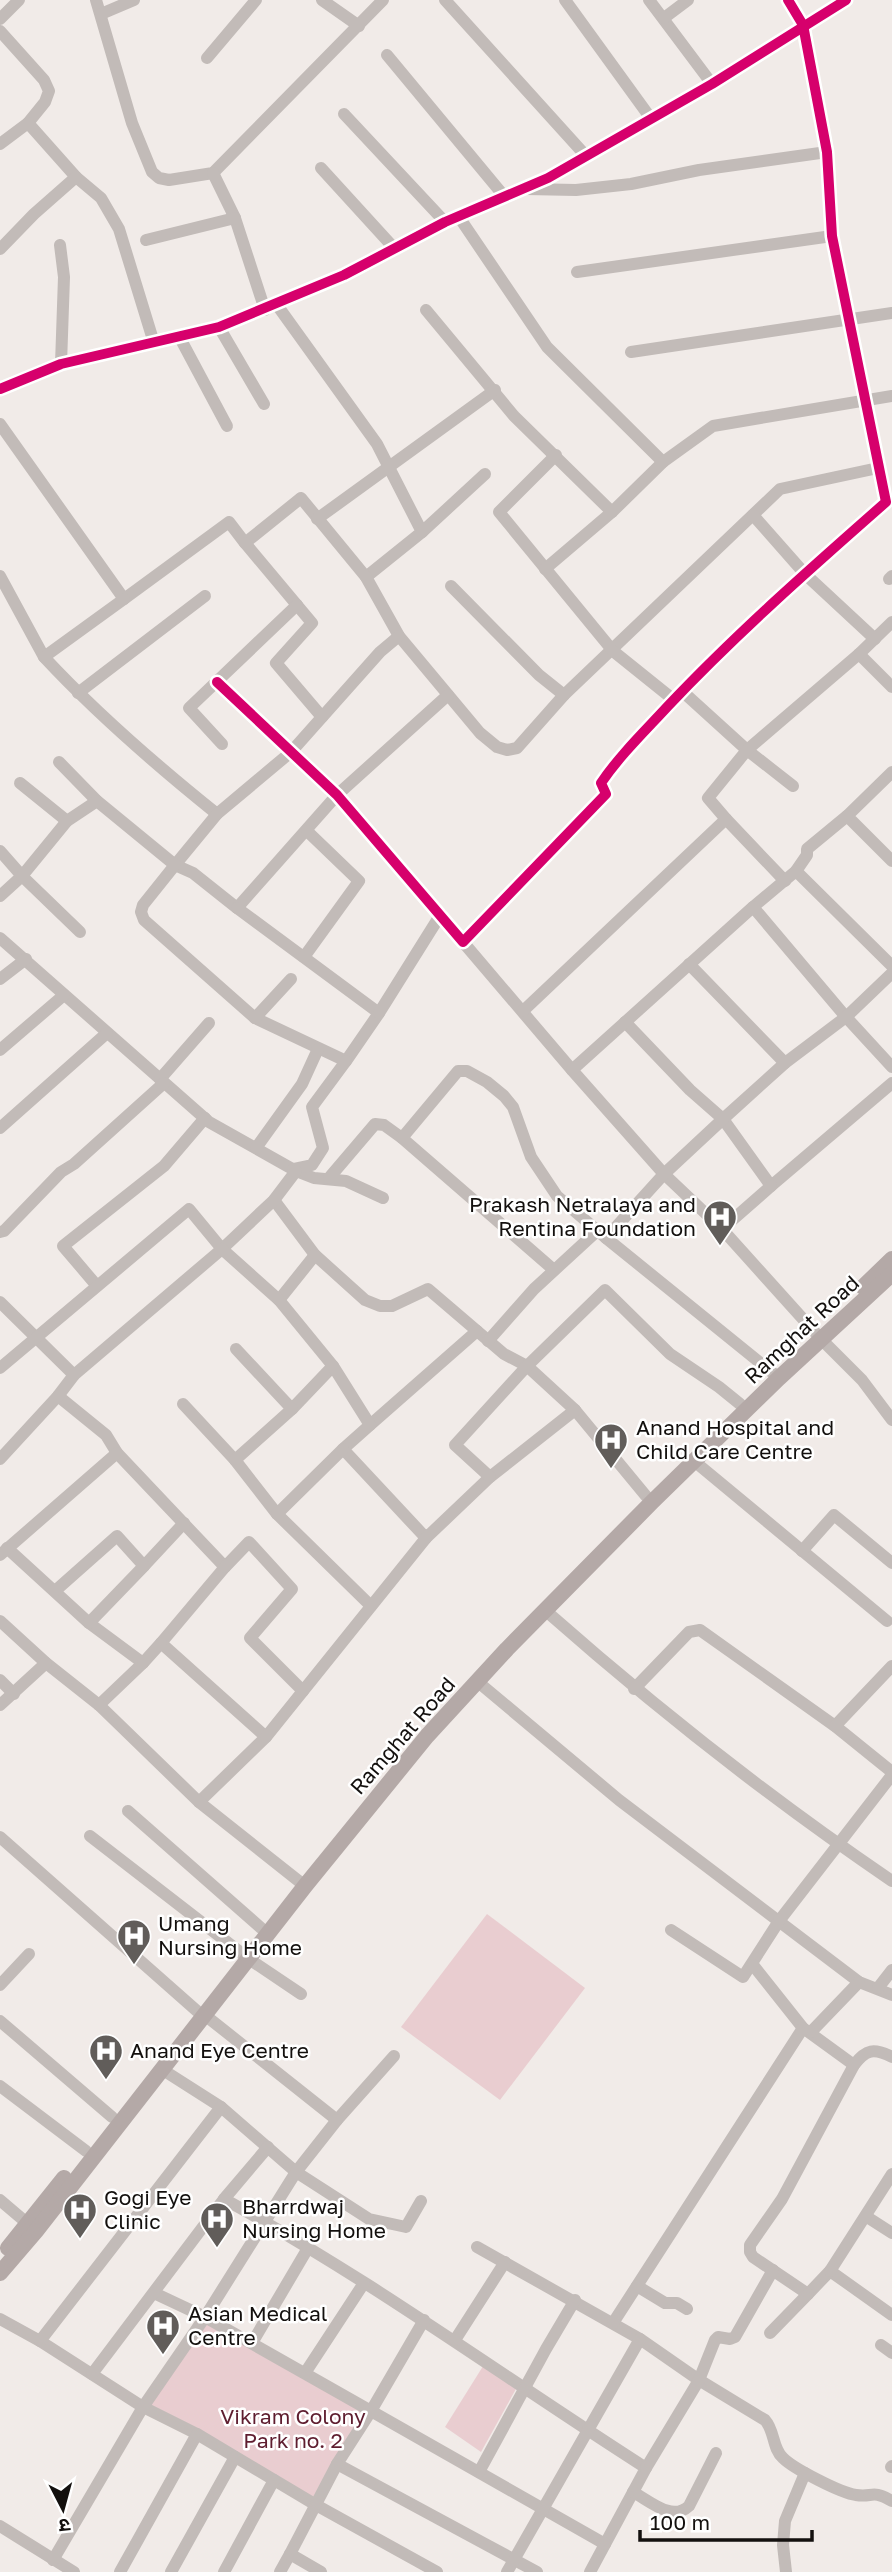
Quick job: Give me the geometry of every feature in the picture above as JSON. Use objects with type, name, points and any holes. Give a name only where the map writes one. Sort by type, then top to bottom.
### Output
[{"type":"main road","name":"Ramghat Road","points":[[245,1956],[261,1928],[427,1735],[776,1375],[889,1271]]},
{"type":"main road","name":"Ramghat Road","points":[[0,2258],[32,2227],[163,2070],[245,1956],[420,1730],[646,1496],[740,1404],[776,1375]]},
{"type":"main road","name":"Ramghat Road","points":[[0,2273],[112,2117],[202,2013]]},
{"type":"street","points":[[0,19],[19,0]]},
{"type":"street","points":[[96,0],[132,123],[152,172],[159,178],[169,180],[213,173],[383,0]]},
{"type":"street","points":[[101,14],[134,0]]},
{"type":"street","points":[[208,58],[256,0]]},
{"type":"street","points":[[322,0],[359,26]]},
{"type":"street","points":[[445,0],[586,156]]},
{"type":"street","points":[[565,0],[652,120]]},
{"type":"street","points":[[649,0],[712,84]]},
{"type":"street","points":[[664,18],[688,0]]},
{"type":"street","points":[[463,942],[606,794],[601,783],[614,764],[678,695],[805,574],[886,502],[832,236],[827,152],[803,25],[788,0]]},
{"type":"street","points":[[0,389],[61,364],[219,327],[344,275],[445,222],[548,178],[652,120],[846,0]]},
{"type":"street","points":[[0,31],[44,80],[49,91],[45,102],[28,123],[0,144]]},
{"type":"street","points":[[387,55],[504,196]]},
{"type":"street","points":[[344,114],[445,222]]},
{"type":"street","points":[[28,123],[76,177],[101,198],[119,229],[154,344]]},
{"type":"street","points":[[520,190],[576,190],[631,184],[699,170],[827,152]]},
{"type":"street","points":[[321,168],[394,248]]},
{"type":"street","points":[[213,173],[235,218],[271,307],[377,444],[422,532]]},
{"type":"street","points":[[0,249],[76,177]]},
{"type":"street","points":[[459,217],[547,347],[663,462]]},
{"type":"street","points":[[146,240],[235,218]]},
{"type":"street","points":[[577,272],[832,236]]},
{"type":"street","points":[[60,245],[64,277],[61,364]]},
{"type":"street","points":[[426,310],[514,416],[612,512]]},
{"type":"street","points":[[631,352],[892,313]]},
{"type":"street","points":[[219,327],[264,404]]},
{"type":"street","points":[[180,338],[227,426]]},
{"type":"street","points":[[317,519],[495,390]]},
{"type":"street","points":[[545,569],[612,512],[663,462],[713,426],[892,396]]},
{"type":"street","points":[[0,424],[124,599]]},
{"type":"street","points":[[556,455],[499,512],[613,651],[678,695],[793,786]]},
{"type":"street","points":[[245,543],[301,498],[366,577],[399,636],[480,733],[497,747],[507,750],[517,748],[564,695],[780,489],[878,468]]},
{"type":"street","points":[[366,577],[422,532],[485,474]]},
{"type":"street","points":[[753,515],[805,574],[875,639]]},
{"type":"street","points":[[44,656],[229,522],[312,623],[275,663],[322,717]]},
{"type":"street","points":[[0,576],[44,656],[78,693],[148,759],[217,814]]},
{"type":"street","points":[[451,586],[539,675],[564,695]]},
{"type":"street","points":[[78,693],[205,596]]},
{"type":"street","points":[[222,744],[189,708],[297,605]]},
{"type":"street","points":[[785,881],[708,798],[747,750],[859,654],[892,622]]},
{"type":"street","points":[[346,1061],[255,1017],[144,920],[141,912],[143,905],[217,814],[292,752],[380,652],[399,636]]},
{"type":"street","points":[[859,654],[892,687]]},
{"type":"street","points":[[217,682],[337,795],[664,1174],[722,1229],[818,1336],[862,1380],[892,1420]]},
{"type":"street","points":[[237,908],[337,795],[448,695]]},
{"type":"street","points":[[59,762],[97,801],[176,865],[193,873],[379,1013]]},
{"type":"street","points":[[572,1070],[796,871],[807,855],[807,849],[847,816],[892,772]]},
{"type":"street","points":[[20,783],[67,821]]},
{"type":"street","points":[[0,896],[22,876],[67,821],[97,801]]},
{"type":"street","points":[[847,816],[892,861]]},
{"type":"street","points":[[523,1011],[726,819]]},
{"type":"street","points":[[304,957],[359,881],[307,831]]},
{"type":"street","points":[[0,851],[80,932]]},
{"type":"street","points":[[796,871],[892,966]]},
{"type":"street","points":[[753,907],[892,1067]]},
{"type":"street","points":[[0,1459],[74,1375],[222,1249],[274,1200],[295,1170],[312,1165],[323,1148],[312,1107],[379,1013],[441,914]]},
{"type":"street","points":[[0,938],[205,1118],[295,1170],[314,1178],[346,1181],[383,1198]]},
{"type":"street","points":[[0,979],[26,959]]},
{"type":"street","points":[[689,964],[785,1063]]},
{"type":"street","points":[[488,1341],[554,1270],[602,1235],[723,1119],[785,1063],[846,1017],[892,973]]},
{"type":"street","points":[[255,1017],[291,979]]},
{"type":"street","points":[[0,1050],[64,995]]},
{"type":"street","points":[[625,1022],[690,1090],[723,1119],[771,1186]]},
{"type":"street","points":[[0,1232],[5,1231],[61,1172],[74,1164],[162,1081],[209,1023]]},
{"type":"street","points":[[0,1128],[107,1032]]},
{"type":"street","points":[[256,1148],[302,1084],[318,1049]]},
{"type":"street","points":[[402,1138],[458,1071],[467,1071],[486,1082],[513,1107],[531,1157],[557,1196],[776,1375]]},
{"type":"street","points":[[722,1229],[892,1083]]},
{"type":"street","points":[[97,1286],[63,1246],[164,1166],[205,1118]]},
{"type":"street","points":[[329,1178],[375,1124],[384,1125],[554,1270]]},
{"type":"street","points":[[274,1200],[315,1255],[365,1300],[380,1306],[392,1306],[428,1289],[503,1354],[527,1366],[575,1410],[646,1496]]},
{"type":"street","points":[[0,1368],[190,1209],[222,1249],[279,1300],[333,1366],[370,1425]]},
{"type":"street","points":[[279,1300],[315,1255]]},
{"type":"street","points":[[490,1477],[455,1444],[527,1366],[605,1290],[670,1354],[740,1404]]},
{"type":"street","points":[[0,1302],[74,1375]]},
{"type":"street","points":[[277,1514],[343,1449],[477,1331]]},
{"type":"street","points":[[236,1349],[292,1409]]},
{"type":"street","points":[[235,1460],[292,1409],[333,1366]]},
{"type":"street","points":[[58,1396],[106,1435],[117,1453],[225,1567]]},
{"type":"street","points":[[183,1404],[235,1460],[277,1514],[371,1606]]},
{"type":"street","points":[[198,1802],[266,1737],[426,1538],[490,1477],[575,1410]]},
{"type":"street","points":[[343,1449],[426,1538]]},
{"type":"street","points":[[117,1453],[4,1551],[55,1591],[89,1623],[143,1663]]},
{"type":"street","points":[[694,1461],[887,1622]]},
{"type":"street","points":[[802,1550],[834,1516],[892,1563]]},
{"type":"street","points":[[89,1623],[184,1523]]},
{"type":"street","points":[[55,1591],[117,1536],[144,1566]]},
{"type":"street","points":[[99,1705],[143,1663],[249,1542],[292,1589],[250,1638],[303,1690]]},
{"type":"street","points":[[546,1611],[634,1689],[838,1844],[892,1881]]},
{"type":"street","points":[[0,1621],[46,1664],[99,1705],[198,1802],[301,1883]]},
{"type":"street","points":[[634,1689],[689,1632],[700,1630],[835,1726],[892,1773],[779,1921],[743,1977],[671,1930]]},
{"type":"street","points":[[161,1643],[266,1737]]},
{"type":"street","points":[[0,1705],[46,1664]]},
{"type":"street","points":[[835,1726],[892,1666]]},
{"type":"street","points":[[0,1680],[14,1694]]},
{"type":"street","points":[[478,1682],[619,1800],[859,1982],[892,1995]]},
{"type":"street","points":[[128,1811],[261,1928]]},
{"type":"street","points":[[90,1836],[245,1956],[301,1994]]},
{"type":"street","points":[[0,1855],[5,1842],[202,2013],[337,2120]]},
{"type":"street","points":[[0,1984],[29,1954]]},
{"type":"street","points":[[753,1965],[807,2030],[854,2065]]},
{"type":"street","points":[[878,1988],[892,1970]]},
{"type":"street","points":[[613,2323],[807,2030],[859,1982]]},
{"type":"street","points":[[0,2021],[112,2117]]},
{"type":"street","points":[[808,2294],[753,2257],[750,2245],[782,2199],[863,2053],[872,2050],[892,2057]]},
{"type":"street","points":[[53,2560],[143,2407],[205,2317],[296,2172],[337,2120],[394,2056]]},
{"type":"street","points":[[163,2070],[221,2107],[296,2172],[369,2219],[406,2227],[421,2201]]},
{"type":"street","points":[[0,2086],[86,2151]]},
{"type":"street","points":[[40,2341],[221,2107]]},
{"type":"street","points":[[92,2374],[224,2199],[268,2147]]},
{"type":"street","points":[[770,2333],[830,2271],[892,2174]]},
{"type":"street","points":[[224,2199],[424,2320],[646,2468]]},
{"type":"street","points":[[0,2200],[32,2227]]},
{"type":"street","points":[[867,2217],[892,2233]]},
{"type":"street","points":[[477,2247],[640,2339],[699,2380],[765,2420],[772,2428],[779,2454],[805,2473],[854,2495],[878,2493],[892,2501]]},
{"type":"street","points":[[252,2343],[308,2248]]},
{"type":"street","points":[[455,2340],[505,2262]]},
{"type":"street","points":[[590,2572],[646,2468],[699,2380],[715,2340],[718,2337],[735,2337],[773,2270]]},
{"type":"street","points":[[830,2271],[892,2315]]},
{"type":"street","points":[[305,2373],[363,2283]]},
{"type":"street","points":[[637,2286],[665,2304],[677,2303],[687,2309]]},
{"type":"street","points":[[154,2292],[252,2343],[605,2544]]},
{"type":"street","points":[[479,2472],[575,2301]]},
{"type":"street","points":[[0,2319],[40,2341],[143,2407],[197,2434],[316,2505],[437,2572]]},
{"type":"street","points":[[280,2572],[337,2463],[424,2320]]},
{"type":"street","points":[[507,2572],[640,2339]]},
{"type":"street","points":[[120,2572],[197,2434]]},
{"type":"street","points":[[633,2492],[666,2510],[683,2512],[689,2506],[716,2453]]},
{"type":"street","points":[[171,2572],[235,2457]]},
{"type":"street","points":[[337,2463],[537,2572]]},
{"type":"street","points":[[786,2572],[783,2545],[786,2521],[805,2473]]},
{"type":"street","points":[[224,2572],[274,2480]]},
{"type":"street","points":[[0,2526],[74,2572]]},
{"type":"street","points":[[290,2554],[321,2572]]},
{"type":"green space","points":[[487,1914],[585,1988],[500,2100],[401,2027]]},
{"type":"green space","name":"Vikram Colony Park no. 2","points":[[205,2317],[363,2406],[342,2456],[316,2505],[147,2409]]},
{"type":"green space","points":[[485,2363],[517,2387],[481,2452],[445,2427]]},
{"type":"cycle path","points":[[217,682],[337,795],[463,942],[606,794],[601,783],[608,773],[668,706],[747,627],[886,502],[832,236],[827,152],[803,25],[788,0]]},
{"type":"cycle path","points":[[0,389],[61,364],[219,327],[344,275],[445,222],[548,178],[712,84],[846,0]]},
{"type":"place","name":"Prakash Netralaya and Rentina Foundation","points":[[720,1247]]},
{"type":"place","name":"Anand Hospital and Child Care Centre","points":[[611,1470]]},
{"type":"place","name":"Umang Nursing Home","points":[[134,1966]]},
{"type":"place","name":"Anand Eye Centre","points":[[106,2081]]},
{"type":"place","name":"Gogi Eye Clinic","points":[[80,2240]]},
{"type":"place","name":"Bharrdwaj Nursing Home","points":[[217,2249]]},
{"type":"place","name":"Asian Medical Centre","points":[[163,2356]]}]
